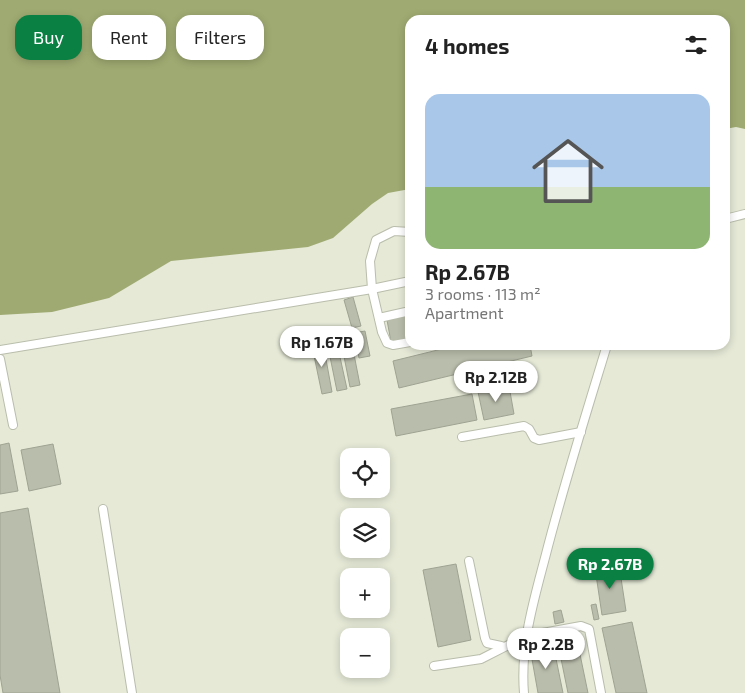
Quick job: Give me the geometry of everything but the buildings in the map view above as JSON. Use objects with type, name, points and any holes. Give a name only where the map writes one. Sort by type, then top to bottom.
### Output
[{"type":"lane","points":[[730,218],[745,214]]},
{"type":"lane","points":[[405,232],[394,231],[376,240],[370,260],[372,289],[387,343],[393,345],[405,343]]},
{"type":"lane","points":[[0,350],[405,282]]},
{"type":"lane","points":[[379,318],[405,312]]},
{"type":"lane","points":[[524,693],[522,675],[526,636],[552,528],[606,350]]},
{"type":"lane","points":[[0,359],[13,425]]},
{"type":"lane","points":[[462,437],[524,426],[529,429],[534,438],[539,440],[581,432]]},
{"type":"lane","points":[[103,509],[132,693]]},
{"type":"lane","points":[[469,561],[485,638],[487,643],[501,646]]},
{"type":"lane","points":[[434,666],[481,658],[501,646],[526,636],[581,626],[589,629],[601,693]]},
{"type":"shaded area","points":[[0,0],[745,0],[745,129],[730,128],[730,15],[405,15],[405,190],[388,193],[372,204],[333,238],[308,247],[171,261],[109,298],[52,312],[0,315]]}]
